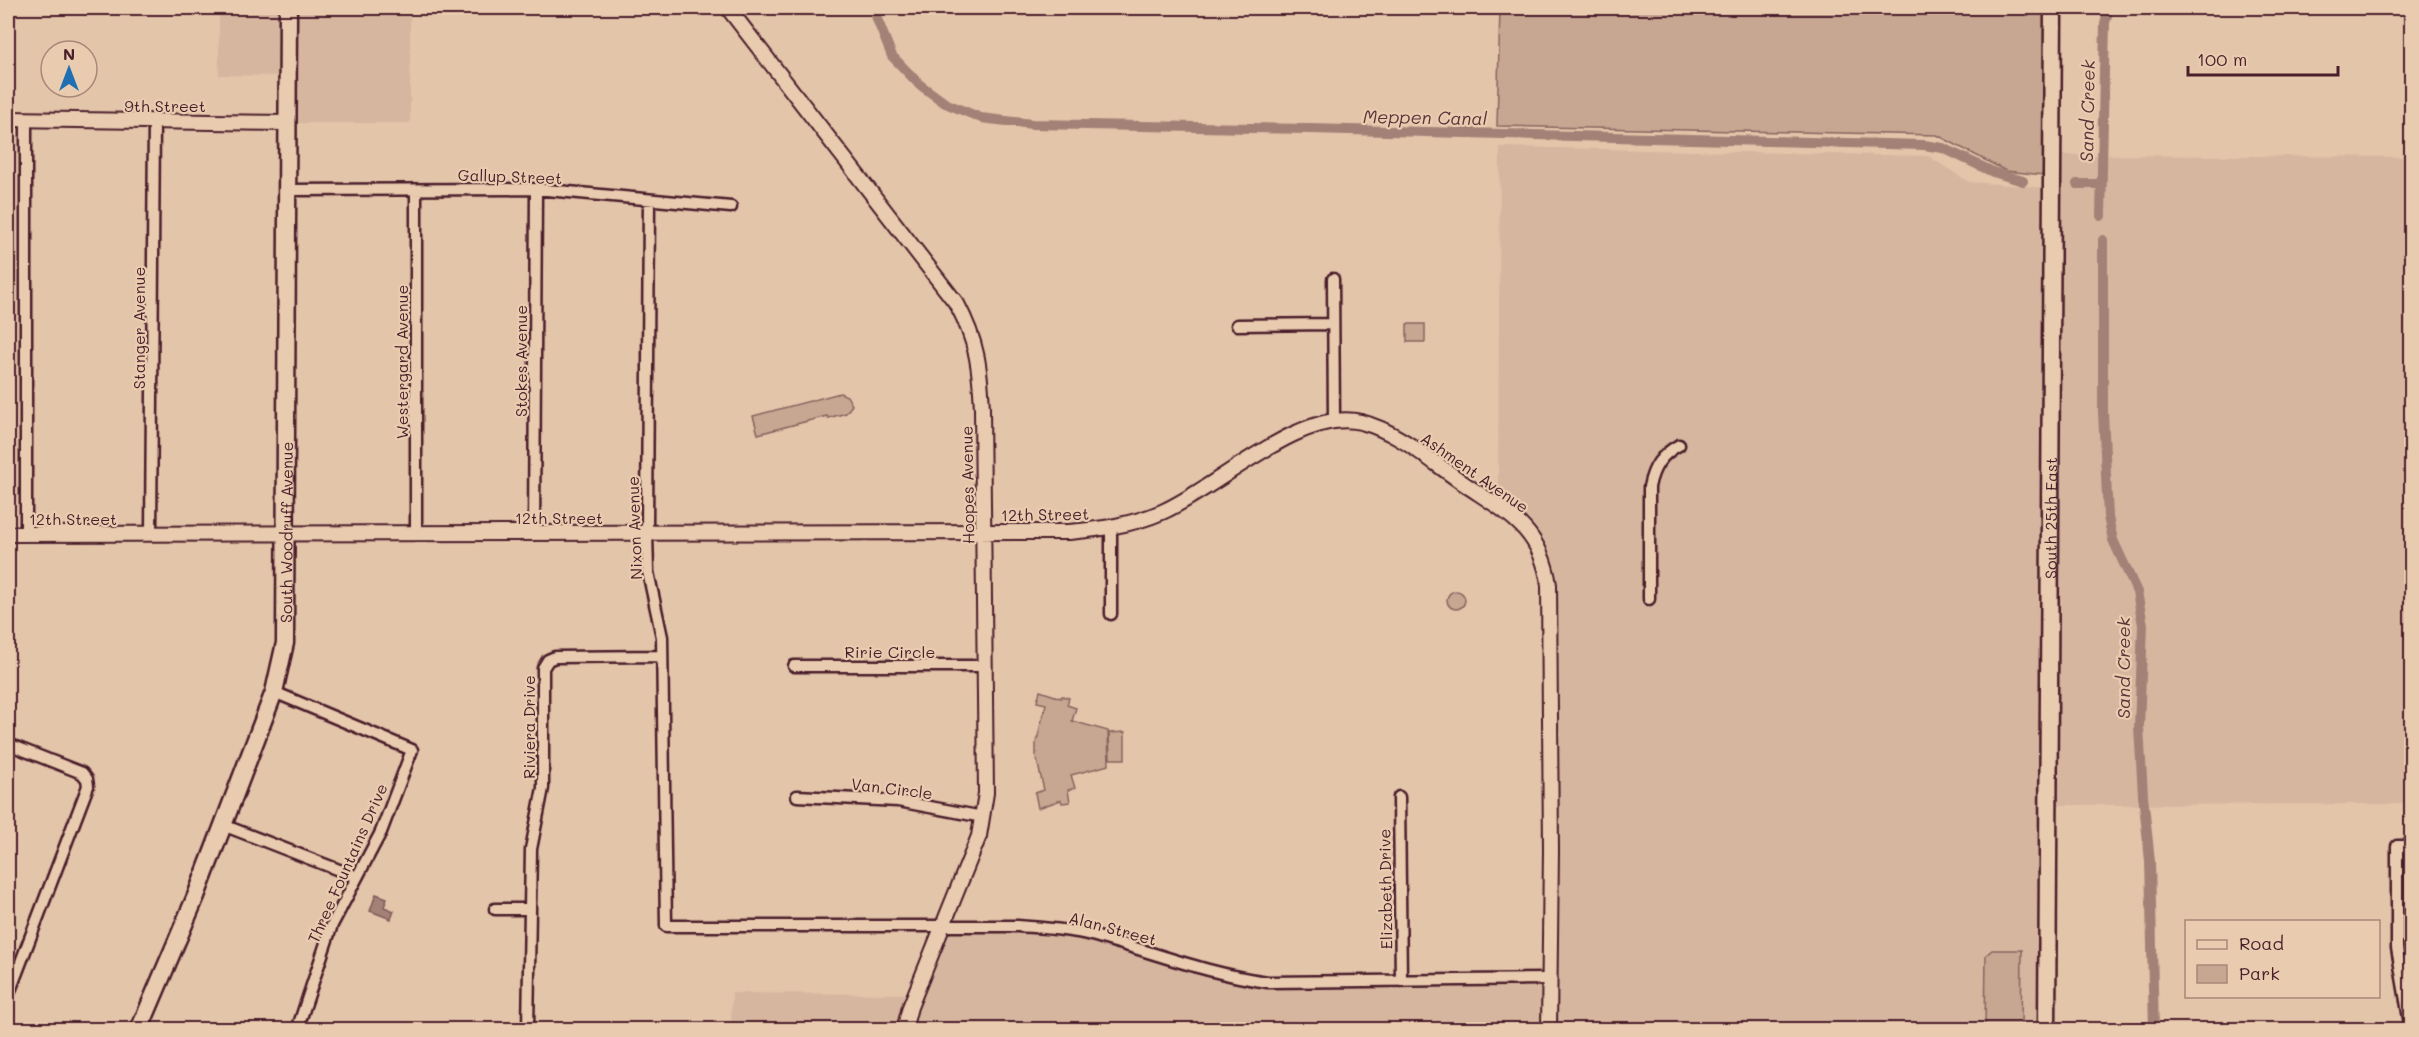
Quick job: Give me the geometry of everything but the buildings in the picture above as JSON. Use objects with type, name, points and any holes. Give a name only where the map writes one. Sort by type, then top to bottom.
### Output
[{"type":"main road","name":"South Woodruff Avenue","points":[[139,1029],[196,896],[274,692],[285,643],[288,8]]},
{"type":"main road","name":"South 25th East","points":[[2047,1029],[2053,8]]},
{"type":"street","name":"Hoopes Avenue","points":[[728,8],[957,304],[976,347],[981,375],[985,532],[986,793],[979,836],[910,1007],[904,1029]]},
{"type":"street","name":"9th Street","points":[[8,119],[287,123]]},
{"type":"street","points":[[26,119],[26,534]]},
{"type":"street","name":"Stanger Avenue","points":[[152,534],[154,121]]},
{"type":"street","name":"Gallup Street","points":[[288,190],[536,189],[731,207]]},
{"type":"street","name":"Stokes Avenue","points":[[534,534],[536,189]]},
{"type":"street","name":"Westergard Avenue","points":[[416,190],[416,534]]},
{"type":"street","name":"Nixon Avenue","points":[[649,200],[647,533],[648,572],[659,615],[664,695],[666,926]]},
{"type":"street","points":[[1333,279],[1334,420]]},
{"type":"street","points":[[1237,325],[1333,324]]},
{"type":"street","name":"Ashment Avenue","points":[[1111,528],[1164,512],[1305,429],[1334,420],[1359,422],[1378,428],[1412,447],[1498,506],[1525,528],[1536,543],[1546,567],[1549,585],[1551,850],[1549,1029]]},
{"type":"street","points":[[1649,599],[1650,481],[1662,456],[1679,445]]},
{"type":"street","name":"12th Street","points":[[8,534],[1069,532],[1111,528]]},
{"type":"street","points":[[1111,528],[1111,614]]},
{"type":"street","name":"Riviera Drive","points":[[528,1029],[532,836],[541,806],[543,788],[543,668],[548,660],[555,657],[662,656]]},
{"type":"street","name":"Ririe Circle","points":[[794,666],[985,666]]},
{"type":"street","name":"Three Fountains Drive","points":[[274,692],[412,750],[381,832],[332,925],[297,1029]]},
{"type":"street","points":[[8,744],[82,773],[87,779],[88,786],[8,996]]},
{"type":"street","name":"Van Circle","points":[[797,796],[898,801],[983,817]]},
{"type":"street","name":"Elizabeth Drive","points":[[1399,797],[1401,981]]},
{"type":"street","points":[[223,825],[357,877]]},
{"type":"street","points":[[2411,1029],[2397,948],[2397,846],[2412,846]]},
{"type":"street","points":[[495,909],[529,909]]},
{"type":"street","name":"Alan Street","points":[[666,926],[1018,926],[1090,935],[1230,977],[1268,982],[1549,980]]},
{"type":"shaded area","points":[[219,8],[410,8],[410,123],[287,123],[287,76],[219,75]]},
{"type":"shaded area","points":[[1500,147],[1928,156],[1969,182],[2046,188],[2053,155],[2411,157],[2411,804],[2049,805],[2048,1029],[731,1030],[732,993],[915,994],[942,925],[1062,929],[1230,977],[1550,979],[1549,585],[1536,543],[1498,506]]},
{"type":"shaded area","points":[[376,894],[387,898],[384,907],[394,911],[391,919],[370,911]]},
{"type":"green space","points":[[1500,8],[2053,8],[2053,176],[2006,171],[1937,135],[1497,126]]},
{"type":"green space","points":[[1407,324],[1425,324],[1425,342],[1407,342]]},
{"type":"green space","points":[[840,393],[847,396],[852,405],[846,413],[758,434],[753,416]]},
{"type":"green space","points":[[1456,591],[1462,594],[1465,600],[1462,606],[1456,609],[1450,606],[1447,600],[1450,594]]},
{"type":"green space","points":[[1040,691],[1061,698],[1062,696],[1069,698],[1067,705],[1076,708],[1072,721],[1108,731],[1109,765],[1071,775],[1075,788],[1068,790],[1070,802],[1062,803],[1061,800],[1038,808],[1035,793],[1044,790],[1036,756],[1036,744],[1046,704],[1037,702]]},
{"type":"green space","points":[[1125,732],[1125,759],[1110,759],[1109,733]]},
{"type":"green space","points":[[1992,950],[2022,950],[2021,1029],[1985,1029],[1986,955]]},
{"type":"waterway","name":"Meppen Canal","points":[[874,8],[892,56],[919,84],[945,103],[981,118],[1032,124],[1924,145],[1943,148],[1993,172],[2023,181]]},
{"type":"waterway","name":"Sand Creek","points":[[2101,216],[2105,23],[2109,8]]},
{"type":"waterway","points":[[2077,184],[2101,184]]},
{"type":"waterway","name":"Sand Creek","points":[[2103,240],[2103,412],[2108,517],[2113,540],[2137,592],[2143,625],[2139,727],[2150,861],[2154,1030]]}]
